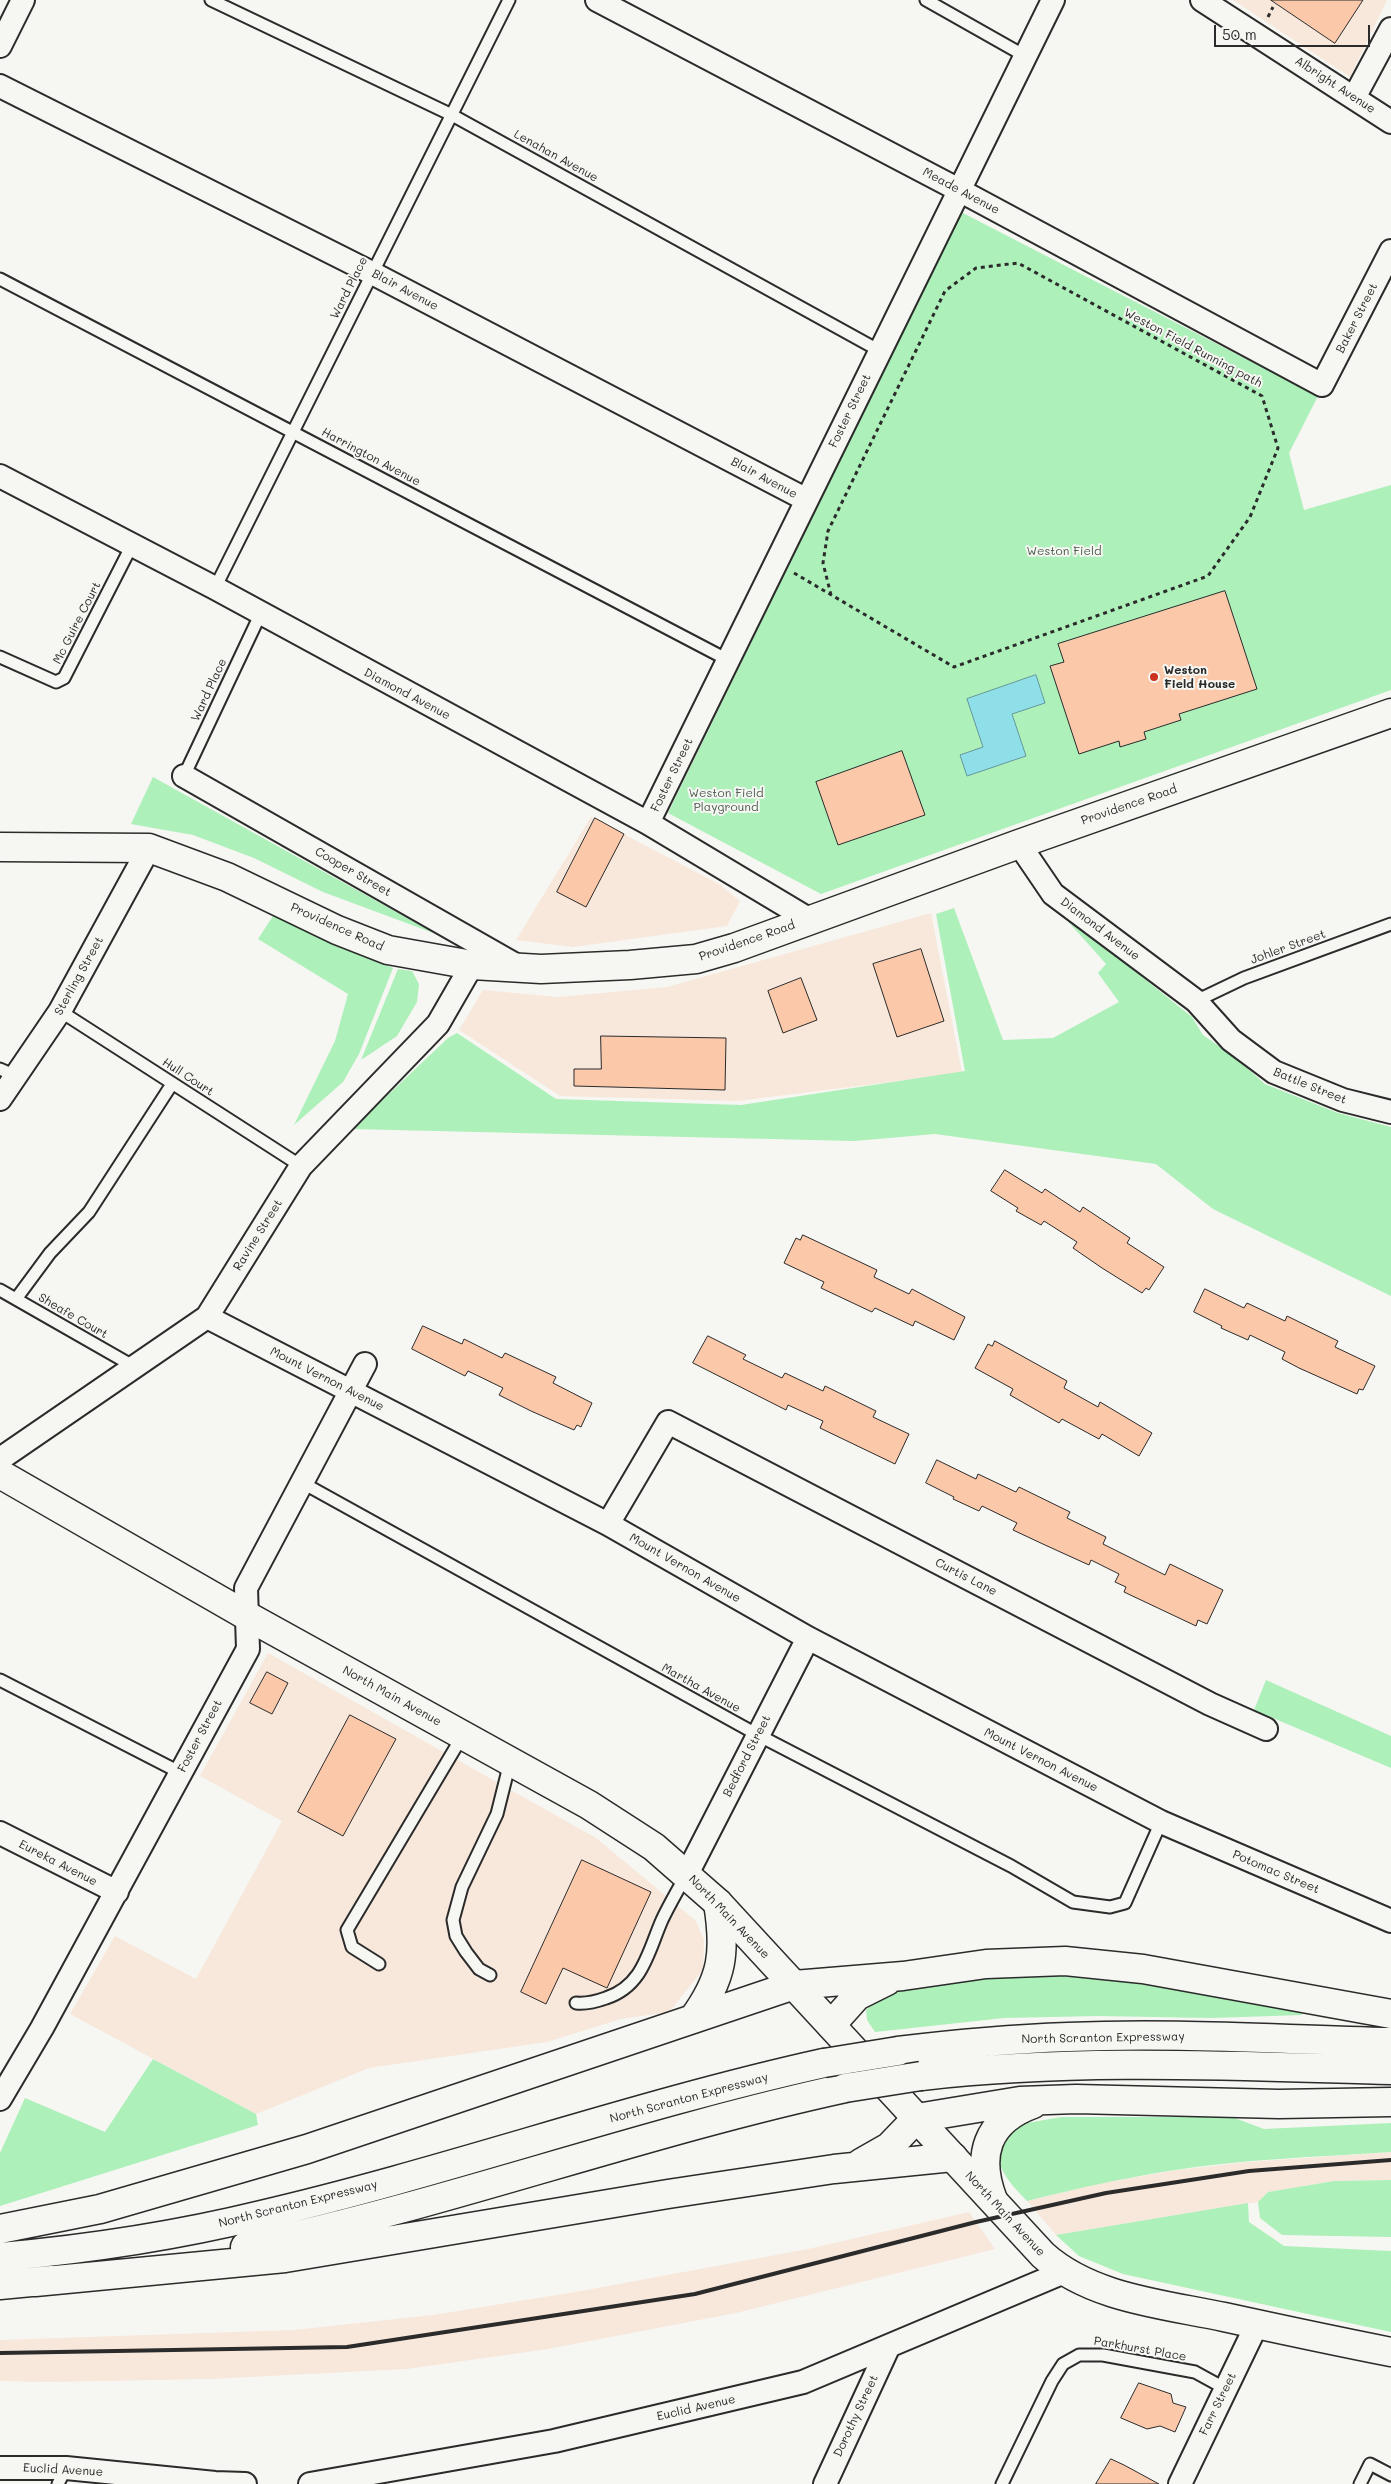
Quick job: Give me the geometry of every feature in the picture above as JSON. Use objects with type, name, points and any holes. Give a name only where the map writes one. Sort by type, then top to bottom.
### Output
[{"type":"main road","name":"Providence Road","points":[[0,847],[149,848],[227,877],[337,930],[388,950],[472,965],[522,968],[620,966],[696,959],[1391,713]]},
{"type":"main road","name":"North Main Avenue","points":[[0,1474],[622,1825],[687,1874],[718,1903],[1043,2255],[1064,2272],[1108,2291],[1391,2352]]},
{"type":"main road","points":[[693,2019],[706,2001],[720,1969],[723,1932],[718,1903]]},
{"type":"main road","points":[[0,2228],[100,2209],[307,2149],[794,1985],[903,1976],[986,1964],[1026,1962],[1106,1964],[1391,2014]]},
{"type":"main road","points":[[831,2025],[857,1996],[867,1989],[903,1976]]},
{"type":"main road","name":"North Scranton Expressway","points":[[0,2257],[109,2244],[260,2216],[331,2198],[726,2087],[824,2064],[898,2051],[959,2044],[1070,2036],[1391,2042]]},
{"type":"main road","name":"North Scranton Expressway","points":[[0,2285],[35,2282],[188,2259],[266,2243],[338,2225],[725,2116],[845,2088],[921,2076],[1013,2067],[1125,2064],[1391,2070]]},
{"type":"main road","points":[[993,2200],[984,2174],[984,2159],[994,2131],[1013,2113],[1045,2099]]},
{"type":"main road","points":[[834,2169],[864,2162],[877,2155],[899,2138],[917,2118],[992,2104],[1045,2099],[1223,2104],[1391,2102]]},
{"type":"main road","points":[[35,2282],[285,2258],[595,2205],[834,2169],[953,2157]]},
{"type":"street","points":[[0,46],[23,0]]},
{"type":"street","name":"Meade Avenue","points":[[597,0],[959,190],[1322,385]]},
{"type":"street","name":"Foster Street","points":[[648,823],[1053,0]]},
{"type":"street","name":"Albright Avenue","points":[[1202,0],[1355,96],[1391,122]]},
{"type":"street","points":[[1355,96],[1391,29]]},
{"type":"street","name":"Blair Avenue","points":[[0,86],[372,273],[807,500]]},
{"type":"street","name":"Baker Street","points":[[1322,385],[1391,251]]},
{"type":"street","name":"Diamond Avenue","points":[[0,476],[215,588],[260,615],[648,823],[810,920]]},
{"type":"street","name":"Cooper Street","points":[[184,776],[522,968]]},
{"type":"street","name":"Diamond Avenue","points":[[1018,844],[1053,894],[1196,1001]]},
{"type":"street","name":"Sterling Street","points":[[0,1099],[8,1072],[60,1011],[149,848]]},
{"type":"street","name":"Ravine Street","points":[[0,1458],[207,1316],[301,1166],[438,1024],[472,965]]},
{"type":"street","name":"Battle Street","points":[[1196,1001],[1231,1040],[1274,1072],[1342,1100],[1391,1112]]},
{"type":"street","name":"Mount Vernon Avenue","points":[[207,1316],[608,1524],[808,1638],[1161,1822]]},
{"type":"street","name":"Foster Street","points":[[0,2099],[42,2028],[117,1892],[248,1649],[249,1616],[246,1588],[364,1364]]},
{"type":"street","name":"Curtis Lane","points":[[608,1524],[668,1422],[1210,1704],[1266,1729]]},
{"type":"street","name":"Bedford Street","points":[[687,1874],[808,1638]]},
{"type":"street","name":"Potomac Street","points":[[1161,1822],[1391,1921]]},
{"type":"street","name":"Eureka Avenue","points":[[0,1833],[117,1892]]},
{"type":"street","name":"Euclid Avenue","points":[[310,2484],[554,2441],[803,2382],[888,2348],[1064,2272]]},
{"type":"street","name":"Farr Street","points":[[1180,2484],[1257,2324]]},
{"type":"street","name":"Dorothy Street","points":[[824,2484],[888,2348]]},
{"type":"street","name":"Euclid Avenue","points":[[0,2468],[62,2476],[245,2484]]},
{"type":"lane","name":"Lenahan Avenue","points":[[211,0],[452,115],[880,351]]},
{"type":"lane","name":"Ward Place","points":[[215,588],[509,0]]},
{"type":"lane","points":[[926,0],[1025,56]]},
{"type":"lane","name":"Harrington Avenue","points":[[0,279],[728,660]]},
{"type":"lane","name":"Mc Guire Court","points":[[0,657],[42,678],[56,682],[64,678],[132,545]]},
{"type":"lane","name":"Ward Place","points":[[184,776],[260,615]]},
{"type":"lane","name":"Johler Street","points":[[1196,1001],[1244,978],[1391,924]]},
{"type":"lane","name":"Hull Court","points":[[60,1011],[301,1166]]},
{"type":"lane","points":[[16,1299],[50,1253],[89,1212],[172,1084]]},
{"type":"lane","name":"Sheafe Court","points":[[0,1290],[133,1366]]},
{"type":"lane","name":"Martha Avenue","points":[[301,1482],[758,1735],[1011,1866],[1074,1902],[1110,1907],[1125,1903],[1161,1822]]},
{"type":"lane","points":[[0,1680],[181,1773]]},
{"type":"lane","points":[[379,1964],[352,1947],[347,1930],[463,1735]]},
{"type":"lane","points":[[490,1975],[479,1969],[466,1952],[456,1936],[452,1920],[462,1887],[497,1814],[510,1762]]},
{"type":"lane","points":[[576,2003],[586,2004],[616,1995],[624,1991],[636,1979],[663,1919],[687,1874]]},
{"type":"lane","name":"Parkhurst Place","points":[[1002,2484],[1052,2381],[1063,2364],[1078,2354],[1104,2355],[1195,2372],[1226,2389]]},
{"type":"lane","points":[[1360,2484],[1370,2464],[1391,2475]]},
{"type":"path","name":"Weston Field Running path","points":[[776,562],[831,595],[954,667],[1208,576],[1250,517],[1278,448],[1262,396],[1018,263],[976,268],[945,291],[828,531],[823,563],[831,595]]},
{"type":"shaded area","points":[[1233,0],[1387,0],[1350,77]]},
{"type":"shaded area","points":[[591,817],[719,884],[740,901],[727,926],[573,947],[516,940]]},
{"type":"shaded area","points":[[931,913],[962,1073],[738,1101],[560,1096],[459,1030],[483,990],[558,997],[667,987]]},
{"type":"shaded area","points":[[268,1653],[596,1838],[696,1921],[704,1940],[703,1970],[669,2012],[621,2019],[547,2042],[369,2068],[256,2114],[70,2014],[115,1936],[196,1979],[282,1821],[200,1776]]},
{"type":"shaded area","points":[[1391,2152],[1391,2180],[1334,2181],[1268,2192],[1258,2202],[1056,2235],[1027,2201],[1086,2186],[1170,2171],[1247,2162]]},
{"type":"shaded area","points":[[969,2212],[995,2249],[736,2313],[548,2349],[407,2369],[210,2379],[0,2381],[0,2340],[294,2330],[433,2315],[581,2291],[808,2249]]},
{"type":"green space","name":"Weston Field","points":[[961,212],[1318,396],[1289,453],[1304,510],[1391,485],[1391,690],[821,894],[668,813]]},
{"type":"green space","points":[[153,777],[436,934],[323,892],[254,858],[193,835],[131,824]]},
{"type":"green space","points":[[954,908],[1003,1040],[1053,1038],[1119,1002],[1098,973],[1106,964],[1057,909],[1192,1017],[1203,1035],[1233,1056],[1265,1084],[1338,1113],[1391,1127],[1391,1296],[1213,1209],[1156,1164],[935,1134],[854,1141],[352,1129],[448,1038],[457,1033],[556,1099],[741,1105],[965,1071],[936,914]]},
{"type":"green space","points":[[273,916],[393,968],[359,1054],[343,1082],[294,1125],[335,1041],[348,994],[258,939]]},
{"type":"green space","points":[[398,969],[412,971],[419,984],[417,1002],[397,1036],[361,1060]]},
{"type":"green space","points":[[1266,1680],[1391,1736],[1391,1768],[1254,1710]]},
{"type":"green space","points":[[1053,1975],[1144,1984],[1299,2009],[1302,2015],[1211,2018],[1098,2016],[1004,2018],[875,2032],[867,2020],[866,2010],[881,1996],[914,1988],[993,1977]]},
{"type":"green space","points":[[153,2059],[256,2114],[258,2125],[0,2206],[0,2153],[25,2098],[105,2132]]},
{"type":"green space","points":[[1061,2117],[1232,2117],[1264,2129],[1391,2123],[1391,2152],[1280,2159],[1196,2167],[1080,2188],[1027,2201],[1011,2184],[1002,2170],[999,2155],[1002,2142],[1010,2126]]},
{"type":"green space","points":[[1391,2180],[1391,2237],[1282,2235],[1260,2218],[1258,2202],[1268,2192],[1334,2181]]},
{"type":"green space","points":[[1248,2203],[1249,2222],[1284,2246],[1391,2251],[1391,2332],[1123,2274],[1079,2256],[1056,2235]]},
{"type":"water","points":[[1036,675],[1045,703],[1012,714],[1026,756],[967,776],[960,755],[983,747],[967,699]]},
{"type":"building","points":[[1271,0],[1363,0],[1335,43]]},
{"type":"building","name":"Weston Field House","points":[[1225,591],[1257,689],[1179,714],[1181,720],[1144,732],[1146,739],[1120,747],[1119,741],[1079,754],[1050,666],[1064,662],[1058,644]]},
{"type":"building","points":[[902,751],[925,815],[838,845],[816,782]]},
{"type":"building","points":[[595,818],[624,834],[586,907],[557,892]]},
{"type":"building","points":[[921,949],[944,1021],[897,1037],[873,964]]},
{"type":"building","points":[[801,978],[817,1020],[783,1033],[768,991]]},
{"type":"building","points":[[601,1036],[726,1038],[725,1090],[574,1086],[574,1069],[601,1069]]},
{"type":"building","points":[[1005,1170],[1042,1193],[1045,1189],[1080,1212],[1083,1207],[1130,1238],[1127,1243],[1164,1267],[1149,1290],[1146,1288],[1142,1293],[1102,1268],[1073,1248],[1077,1242],[1044,1221],[1041,1225],[1016,1211],[1018,1208],[991,1191]]},
{"type":"building","points":[[803,1235],[877,1270],[874,1277],[909,1294],[912,1289],[965,1317],[954,1340],[915,1321],[913,1326],[875,1308],[872,1312],[821,1288],[824,1282],[784,1263],[796,1238],[800,1240]]},
{"type":"building","points":[[1205,1289],[1244,1308],[1247,1303],[1285,1321],[1287,1316],[1338,1341],[1335,1347],[1375,1366],[1363,1390],[1359,1389],[1357,1394],[1299,1368],[1282,1359],[1285,1352],[1250,1335],[1248,1340],[1221,1328],[1222,1326],[1194,1312]]},
{"type":"building","points":[[423,1326],[462,1344],[464,1339],[502,1358],[505,1353],[556,1377],[553,1383],[592,1403],[581,1427],[577,1425],[574,1430],[531,1411],[499,1395],[503,1388],[468,1371],[465,1376],[412,1349]]},
{"type":"building","points":[[708,1336],[746,1355],[743,1359],[782,1378],[785,1373],[823,1391],[825,1386],[876,1411],[873,1417],[909,1434],[895,1464],[820,1428],[823,1421],[788,1405],[786,1410],[693,1363]]},
{"type":"building","points":[[995,1341],[1067,1381],[1064,1388],[1098,1407],[1100,1402],[1152,1433],[1139,1456],[1102,1434],[1099,1439],[1062,1419],[1059,1423],[1010,1395],[1013,1389],[975,1368],[988,1344],[992,1346]]},
{"type":"building","points":[[937,1460],[976,1479],[978,1474],[1016,1492],[1019,1487],[1070,1512],[1067,1518],[1106,1537],[1103,1544],[1165,1575],[1170,1564],[1223,1590],[1207,1624],[1198,1620],[1196,1626],[1124,1592],[1126,1587],[1115,1582],[1119,1574],[1091,1560],[1089,1565],[1013,1530],[1017,1523],[982,1506],[979,1511],[953,1499],[954,1497],[926,1483]]},
{"type":"building","points":[[267,1672],[288,1683],[272,1714],[250,1703]]},
{"type":"building","points":[[350,1715],[396,1739],[343,1836],[298,1812]]},
{"type":"building","points":[[582,1860],[651,1892],[607,1988],[563,1968],[546,2004],[521,1992]]},
{"type":"building","points":[[1139,2383],[1171,2394],[1173,2403],[1186,2407],[1175,2432],[1160,2426],[1147,2429],[1121,2418]]},
{"type":"building","points":[[1111,2459],[1124,2465],[1159,2484],[1096,2484]]},
{"type":"railway","points":[[0,2353],[347,2347],[695,2294],[976,2222],[1106,2193],[1249,2171],[1391,2160]]},
{"type":"place","name":"Weston Field House","points":[[1154,677]]},
{"type":"park label","name":"Weston Field Playground","points":[[726,800]]}]
